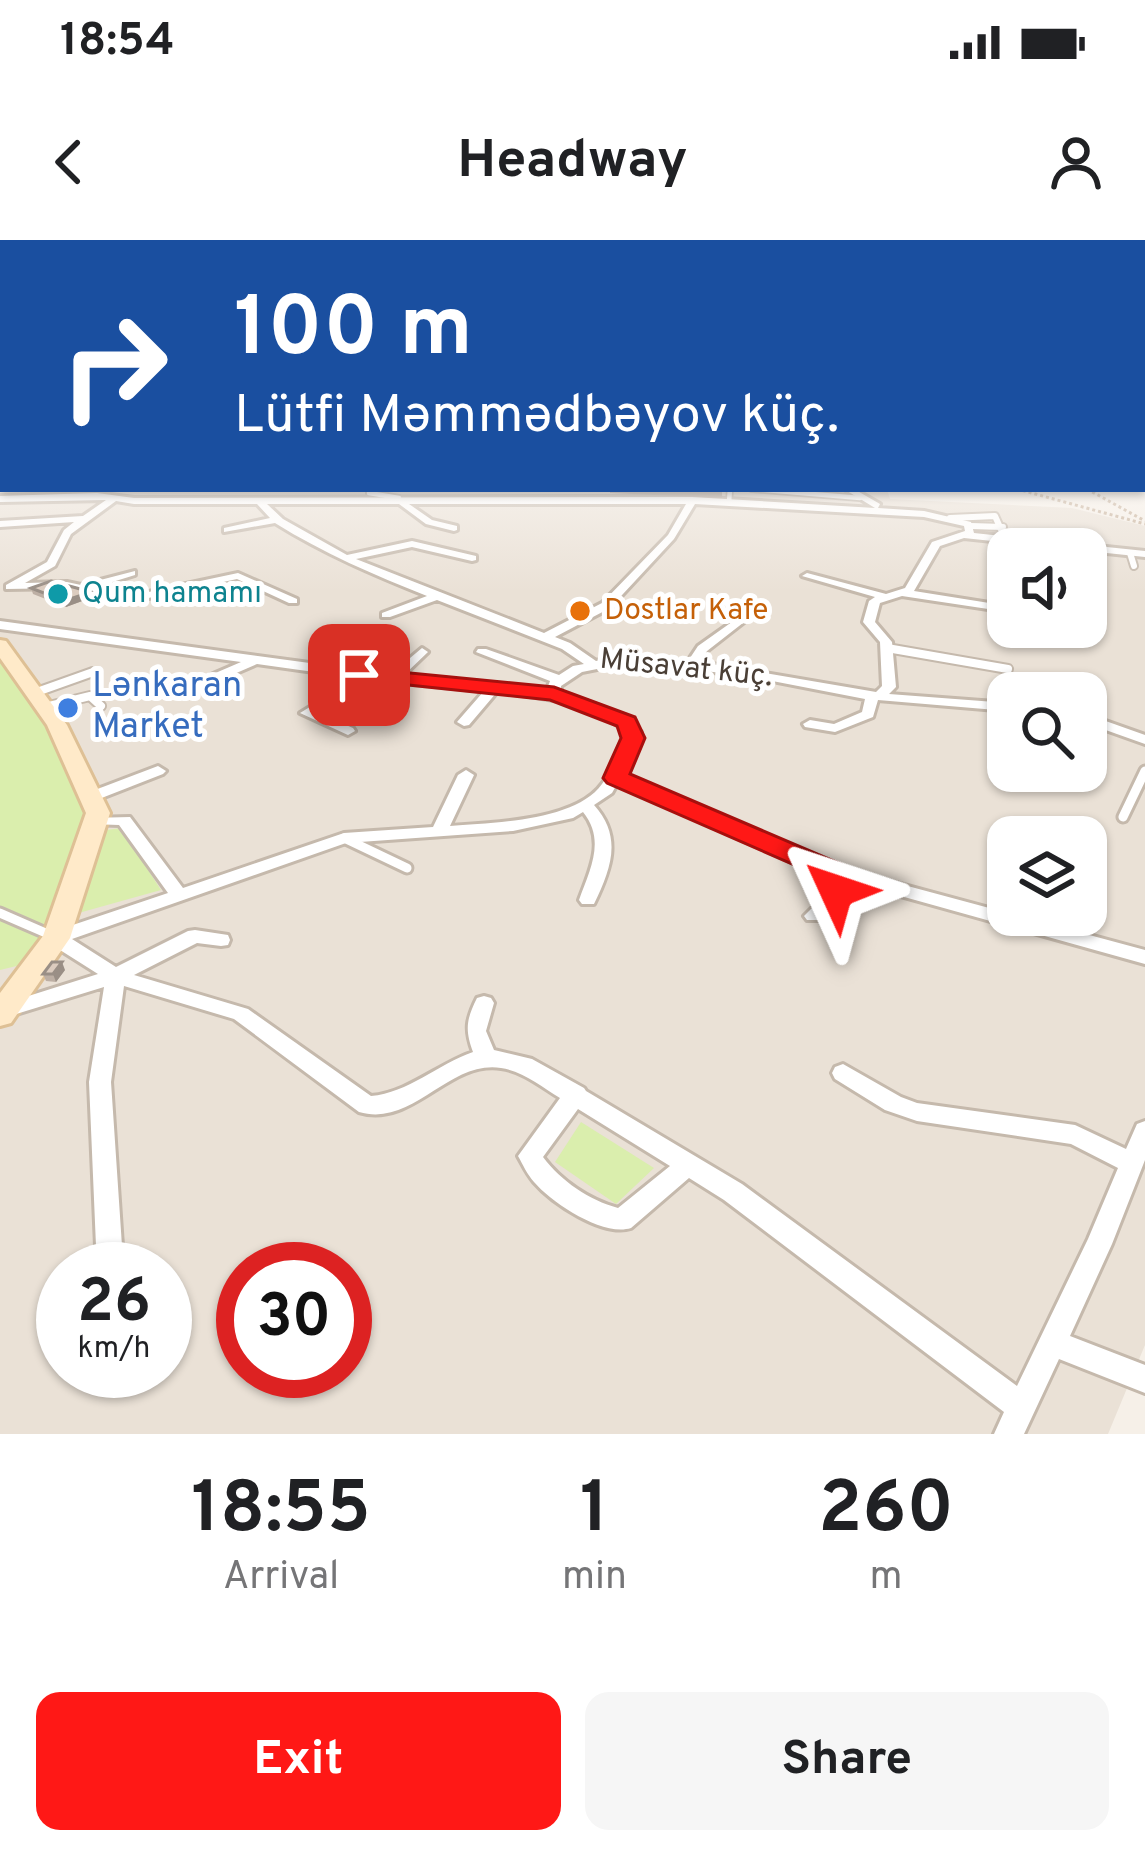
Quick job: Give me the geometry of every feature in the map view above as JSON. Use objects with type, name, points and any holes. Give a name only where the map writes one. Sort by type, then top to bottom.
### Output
[{"type":"street","points":[[5,589],[51,564],[63,537],[122,492]]},
{"type":"street","points":[[187,500],[193,492]]},
{"type":"street","points":[[346,504],[371,492]]},
{"type":"street","points":[[476,500],[482,492]]},
{"type":"street","points":[[852,492],[881,511]]},
{"type":"street","points":[[0,499],[346,504],[692,500],[730,495],[835,513],[881,511],[950,518],[987,537]]},
{"type":"street","name":"Müsavat küç.","points":[[258,500],[279,519],[350,557],[546,637],[590,662],[691,665],[877,695],[987,705]]},
{"type":"street","points":[[546,637],[613,598],[628,577],[685,523],[692,500]]},
{"type":"street","points":[[405,501],[429,522],[454,528]]},
{"type":"street","points":[[0,524],[82,519]]},
{"type":"street","points":[[227,530],[279,519]]},
{"type":"street","points":[[903,593],[936,544],[968,531]]},
{"type":"street","points":[[350,557],[412,544],[472,558]]},
{"type":"street","points":[[1107,554],[1132,559],[1145,554]]},
{"type":"street","points":[[82,589],[131,573]]},
{"type":"street","points":[[5,589],[82,589],[125,600],[238,576],[293,601]]},
{"type":"street","points":[[807,576],[882,596],[903,593],[987,606]]},
{"type":"street","points":[[386,615],[439,596]]},
{"type":"street","points":[[810,724],[835,728],[868,713],[877,695],[889,687],[887,648],[868,618],[882,596]]},
{"type":"street","points":[[691,665],[702,649],[753,610]]},
{"type":"street","points":[[0,625],[493,689],[556,686],[590,662]]},
{"type":"street","points":[[0,645],[39,700],[95,808],[124,820],[178,894]]},
{"type":"street","points":[[393,679],[422,652]]},
{"type":"street","points":[[56,938],[344,838],[534,824],[587,807],[616,778],[633,738],[631,726],[482,652]]},
{"type":"street","points":[[188,690],[257,659]]},
{"type":"street","points":[[348,731],[307,713],[370,676]]},
{"type":"street","points":[[464,722],[493,689]]},
{"type":"street","points":[[1107,726],[1145,740]]},
{"type":"street","points":[[1,1014],[56,938],[95,808],[158,771]]},
{"type":"street","points":[[441,829],[466,775]]},
{"type":"street","points":[[616,778],[840,874],[1145,957]]},
{"type":"street","points":[[587,807],[602,820],[607,836],[588,900]]},
{"type":"street","points":[[813,916],[832,897],[840,874]]},
{"type":"street","points":[[1,1014],[115,976],[195,936],[221,940]]},
{"type":"street","points":[[56,938],[115,976],[242,1014],[315,1073],[367,1106],[395,1101],[440,1073],[485,1055],[524,1065],[689,1164],[795,1236],[1023,1408]]},
{"type":"street","points":[[109,1242],[100,1082],[115,976]]},
{"type":"street","points":[[484,1003],[476,1030],[485,1055]]},
{"type":"street","points":[[843,1073],[893,1104],[917,1112],[1075,1135],[1131,1163]]},
{"type":"street","points":[[576,1094],[530,1156],[544,1179],[609,1218],[622,1220],[689,1164]]},
{"type":"street","points":[[1009,1434],[1145,1131]]},
{"type":"street","points":[[1052,1342],[1145,1379]]},
{"type":"lane","points":[[376,492],[405,501]]},
{"type":"lane","points":[[788,492],[860,498]]},
{"type":"lane","points":[[950,518],[995,516],[1003,526]]},
{"type":"lane","points":[[968,531],[1003,526]]},
{"type":"lane","points":[[887,648],[1008,669]]},
{"type":"lane","points":[[39,700],[93,672]]},
{"type":"lane","points":[[39,700],[90,696],[100,706]]},
{"type":"lane","points":[[1123,817],[1145,771]]},
{"type":"lane","points":[[344,838],[407,868]]},
{"type":"lane","points":[[0,913],[56,938]]},
{"type":"path","points":[[1028,492],[1145,522]]},
{"type":"path","points":[[1092,492],[1145,522]]},
{"type":"shaded area","points":[[0,492],[888,492],[890,499],[1072,508],[1145,526],[1145,1345],[1108,1434],[0,1434]]},
{"type":"green space","points":[[0,660],[52,730],[89,809],[50,930],[29,963],[0,970]]},
{"type":"green space","points":[[121,828],[161,890],[75,914],[106,830]]},
{"type":"green space","points":[[581,1122],[654,1168],[616,1204],[555,1162]]},
{"type":"building","points":[[51,581],[91,592],[64,601],[31,588]]},
{"type":"building","points":[[52,962],[62,962],[53,974],[43,974]]},
{"type":"place","name":"Qum hamamı","points":[[58,594]]},
{"type":"place","name":"Dostlar Kafe","points":[[580,611]]},
{"type":"place","name":"Lənkaran Market","points":[[68,708]]},
{"type":"route","points":[[359,675],[554,694],[627,722],[633,738],[616,778],[840,874],[836,891]]}]
